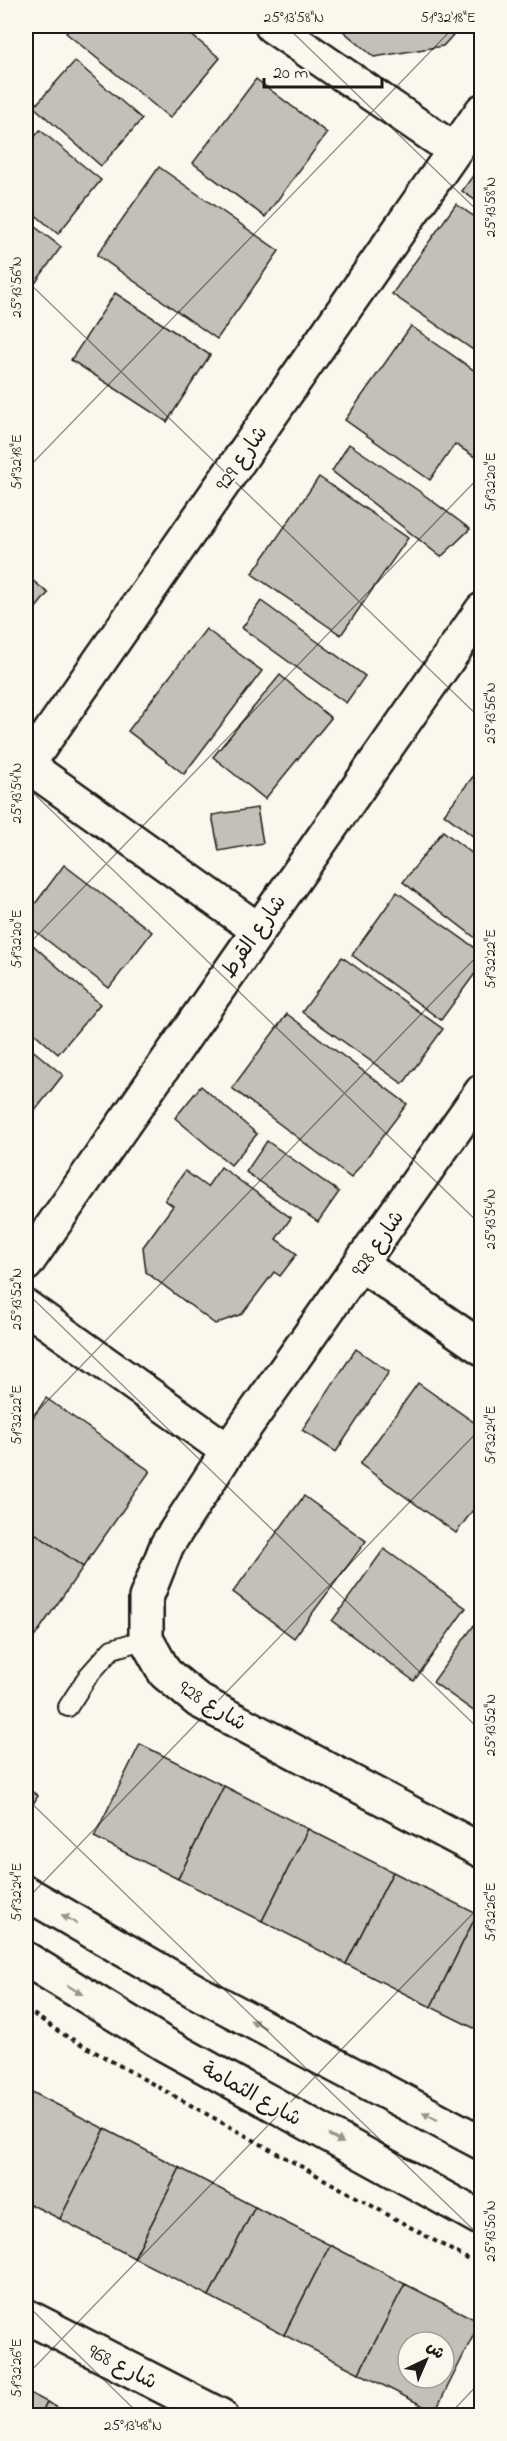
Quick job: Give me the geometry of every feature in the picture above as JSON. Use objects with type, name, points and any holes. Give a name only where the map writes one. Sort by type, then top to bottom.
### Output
[{"type":"street","points":[[272,26],[454,150]]},
{"type":"street","name":"شارع 929","points":[[257,929],[26,766],[482,111]]},
{"type":"street","name":"شارع القرط","points":[[26,1264],[257,929],[482,610]]},
{"type":"street","name":"شارع 928","points":[[482,1091],[362,1265],[228,1451],[167,1545],[146,1598],[146,1639],[165,1673],[199,1701],[482,1851]]},
{"type":"street","points":[[362,1265],[482,1348]]},
{"type":"street","points":[[26,1307],[228,1451]]},
{"type":"street","points":[[26,1893],[197,1992],[482,2143]]},
{"type":"street","name":"شارع الثمامة","points":[[26,1959],[164,2044],[482,2219]]},
{"type":"street","name":"شارع 968","points":[[26,2316],[221,2415]]},
{"type":"lane","points":[[68,1707],[88,1676],[112,1649],[146,1639]]},
{"type":"path","points":[[26,2009],[61,2033],[482,2267]]},
{"type":"building","points":[[72,26],[180,26],[220,58],[170,118],[66,33]]},
{"type":"building","points":[[337,26],[461,26],[443,46],[374,57]]},
{"type":"building","points":[[75,61],[142,119],[101,166],[34,107]]},
{"type":"building","points":[[256,79],[327,133],[265,217],[193,163]]},
{"type":"building","points":[[40,130],[101,180],[58,234],[26,207],[26,148]]},
{"type":"building","points":[[482,163],[482,205],[462,191]]},
{"type":"building","points":[[159,167],[279,251],[217,339],[97,255]]},
{"type":"building","points":[[456,204],[482,222],[482,356],[392,294]]},
{"type":"building","points":[[26,220],[61,247],[26,296]]},
{"type":"building","points":[[115,293],[210,355],[167,422],[71,360]]},
{"type":"building","points":[[411,326],[482,376],[482,414],[475,422],[482,427],[482,454],[478,459],[455,444],[430,480],[345,420]]},
{"type":"building","points":[[349,444],[470,529],[441,557],[332,471]]},
{"type":"building","points":[[319,477],[408,538],[341,635],[252,574]]},
{"type":"building","points":[[26,575],[48,593],[26,620]]},
{"type":"building","points":[[261,601],[365,676],[346,703],[242,628]]},
{"type":"building","points":[[206,629],[262,671],[184,774],[128,731]]},
{"type":"building","points":[[280,675],[331,718],[265,799],[213,757]]},
{"type":"building","points":[[482,765],[482,843],[444,814]]},
{"type":"building","points":[[257,808],[263,843],[219,851],[212,815]]},
{"type":"building","points":[[443,831],[482,861],[482,943],[403,882]]},
{"type":"building","points":[[64,865],[152,932],[109,988],[26,924],[26,916]]},
{"type":"building","points":[[397,892],[482,953],[482,964],[441,1020],[352,955]]},
{"type":"building","points":[[26,939],[100,1004],[58,1054],[26,1026]]},
{"type":"building","points":[[342,957],[443,1029],[403,1084],[302,1012]]},
{"type":"building","points":[[287,1014],[407,1104],[351,1178],[232,1088]]},
{"type":"building","points":[[30,1048],[63,1075],[26,1122],[26,1053]]},
{"type":"building","points":[[201,1086],[257,1134],[231,1165],[175,1118]]},
{"type":"building","points":[[267,1141],[339,1192],[318,1222],[246,1172]]},
{"type":"building","points":[[221,1167],[291,1218],[276,1239],[297,1254],[280,1276],[274,1272],[242,1314],[215,1324],[146,1272],[143,1247],[173,1206],[165,1200],[185,1171],[207,1187]]},
{"type":"building","points":[[356,1349],[389,1372],[336,1452],[302,1430]]},
{"type":"building","points":[[418,1383],[482,1428],[482,1498],[456,1533],[360,1464]]},
{"type":"building","points":[[46,1398],[150,1471],[83,1567],[26,1527],[26,1428]]},
{"type":"building","points":[[304,1496],[366,1541],[294,1638],[233,1592]]},
{"type":"building","points":[[26,1527],[83,1567],[26,1649]]},
{"type":"building","points":[[384,1549],[466,1608],[414,1681],[332,1621]]},
{"type":"building","points":[[482,1614],[482,1717],[433,1682]]},
{"type":"building","points":[[140,1744],[224,1786],[178,1879],[94,1837]]},
{"type":"building","points":[[224,1786],[308,1829],[262,1921],[178,1879]]},
{"type":"building","points":[[26,1787],[38,1796],[26,1815]]},
{"type":"building","points":[[308,1829],[393,1872],[346,1964],[262,1921]]},
{"type":"building","points":[[393,1872],[477,1914],[431,2007],[346,1964]]},
{"type":"building","points":[[477,1914],[482,1916],[482,2032],[431,2007]]},
{"type":"building","points":[[30,2091],[105,2129],[60,2219],[26,2202],[26,2100]]},
{"type":"building","points":[[105,2129],[180,2168],[134,2258],[60,2219]]},
{"type":"building","points":[[180,2168],[255,2207],[209,2296],[134,2258]]},
{"type":"building","points":[[255,2207],[330,2245],[284,2335],[209,2296]]},
{"type":"building","points":[[330,2245],[405,2284],[359,2373],[284,2335]]},
{"type":"building","points":[[405,2284],[480,2322],[456,2370],[456,2330],[396,2330],[396,2390],[446,2390],[435,2412],[359,2373]]},
{"type":"building","points":[[26,2391],[47,2402],[40,2416],[26,2416]]},
{"type":"building","points":[[47,2402],[73,2416],[40,2416]]}]
